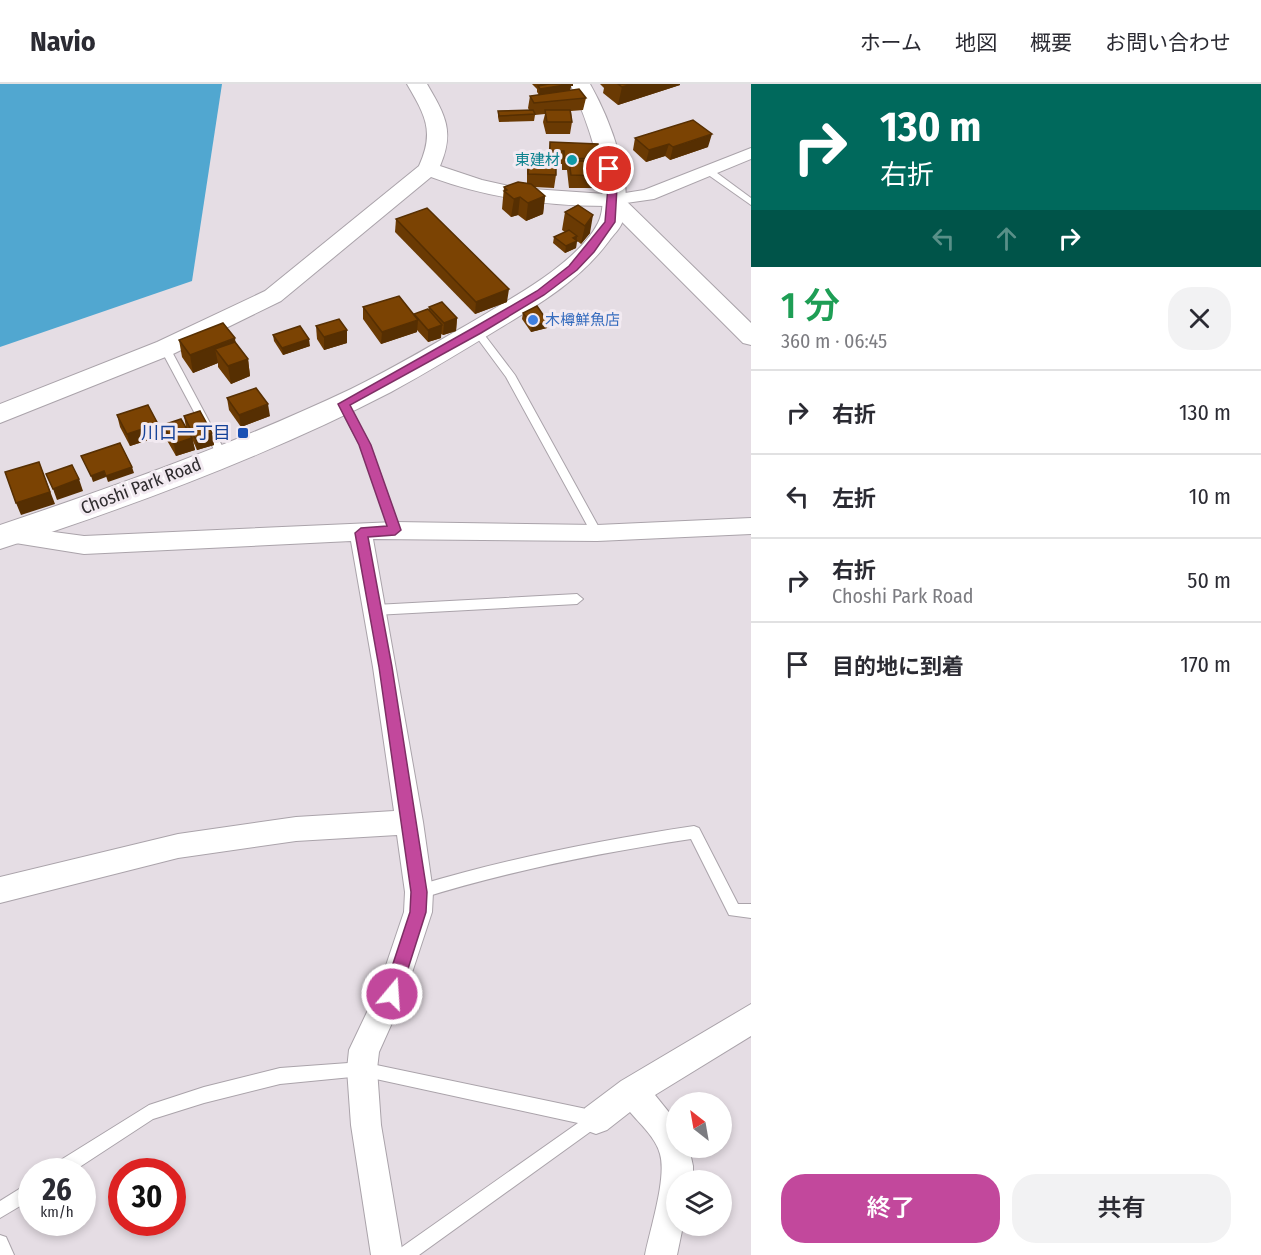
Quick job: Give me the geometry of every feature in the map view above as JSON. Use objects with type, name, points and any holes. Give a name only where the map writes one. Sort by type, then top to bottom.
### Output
[{"type":"main road","name":"Choshi Park Road","points":[[4,536],[91,507],[343,404],[477,331],[540,293],[573,268],[590,250],[610,222],[613,187],[606,150],[595,114],[580,84]]},
{"type":"street","points":[[0,414],[165,348],[273,296],[428,169],[434,156],[440,128],[417,84]]},
{"type":"street","points":[[428,169],[508,194],[533,198],[612,200],[648,195],[710,172],[751,153]]},
{"type":"street","points":[[612,200],[747,329]]},
{"type":"street","points":[[4,536],[84,545],[395,530],[597,532],[751,526]]},
{"type":"street","points":[[361,533],[410,822],[419,892],[418,912],[392,994],[364,1050],[362,1069],[366,1125],[387,1255]]},
{"type":"street","points":[[0,890],[178,846],[296,829],[410,822]]},
{"type":"street","points":[[596,1119],[632,1092],[751,1020]]},
{"type":"street","points":[[632,1092],[663,1128],[677,1152],[677,1170]]},
{"type":"street","points":[[662,1255],[666,1235]]},
{"type":"lane","points":[[710,172],[751,202]]},
{"type":"lane","points":[[477,331],[510,375],[597,532]]},
{"type":"lane","points":[[165,348],[222,455]]},
{"type":"lane","points":[[343,404],[365,445],[395,530]]},
{"type":"lane","points":[[375,610],[577,599]]},
{"type":"lane","points":[[419,892],[464,878],[600,846],[694,832],[734,910],[751,911]]},
{"type":"lane","points":[[79,1158],[149,1113],[204,1095],[280,1076],[362,1069],[596,1119]]},
{"type":"lane","points":[[405,1255],[596,1119]]},
{"type":"lane","points":[[0,1210],[18,1198]]},
{"type":"lane","points":[[0,1243],[6,1255]]},
{"type":"water","points":[[0,84],[222,84],[192,281],[0,347]]},
{"type":"building","points":[[571,84],[540,89],[538,86]]},
{"type":"building","points":[[579,89],[586,98],[534,103],[530,96]]},
{"type":"building","points":[[533,110],[535,114],[499,116],[498,111]]},
{"type":"building","points":[[545,110],[570,110],[572,122],[547,122]]},
{"type":"building","points":[[693,120],[712,134],[673,147],[669,144],[649,150],[635,138]]},
{"type":"building","points":[[550,142],[598,144],[599,159],[564,158],[564,151],[550,151]]},
{"type":"building","points":[[528,154],[556,155],[556,175],[528,174]]},
{"type":"building","points":[[569,161],[601,161],[603,176],[571,175]]},
{"type":"building","points":[[518,182],[531,184],[545,196],[528,203],[520,197],[514,199],[504,191],[507,190],[504,187]]},
{"type":"building","points":[[578,205],[593,215],[585,226],[565,212]]},
{"type":"building","points":[[427,208],[509,289],[476,302],[396,219]]},
{"type":"building","points":[[569,230],[577,236],[573,238],[577,241],[566,246],[554,237]]},
{"type":"building","points":[[399,296],[418,320],[382,332],[363,307]]},
{"type":"building","points":[[442,302],[457,318],[444,323],[429,307]]},
{"type":"building","points":[[537,306],[548,322],[532,326],[523,313]]},
{"type":"building","points":[[428,309],[442,325],[428,330],[414,314]]},
{"type":"building","points":[[339,319],[347,330],[324,337],[316,326]]},
{"type":"building","points":[[223,323],[235,338],[190,355],[179,340]]},
{"type":"building","points":[[300,326],[309,339],[282,348],[273,335]]},
{"type":"building","points":[[235,342],[248,359],[228,366],[215,349]]},
{"type":"building","points":[[256,388],[268,404],[239,415],[227,398]]},
{"type":"building","points":[[148,405],[158,424],[127,434],[117,415]]},
{"type":"building","points":[[200,411],[212,433],[195,438],[184,416]]},
{"type":"building","points":[[181,419],[192,438],[174,444],[163,425]]},
{"type":"building","points":[[120,443],[132,467],[106,476],[104,471],[91,476],[81,456]]},
{"type":"building","points":[[39,462],[50,492],[16,503],[5,472]]},
{"type":"building","points":[[72,465],[79,479],[53,489],[46,474]]},
{"type":"place","name":"東建材","points":[[572,160]]},
{"type":"place","name":"木樽鮮魚店","points":[[533,320]]},
{"type":"place","name":"川口一丁目","points":[[243,433]]},
{"type":"route","points":[[392,994],[418,912],[419,892],[385,667],[361,533],[395,530],[365,445],[343,404],[477,331],[540,293],[573,268],[590,250],[610,222],[613,187],[609,169]]}]
